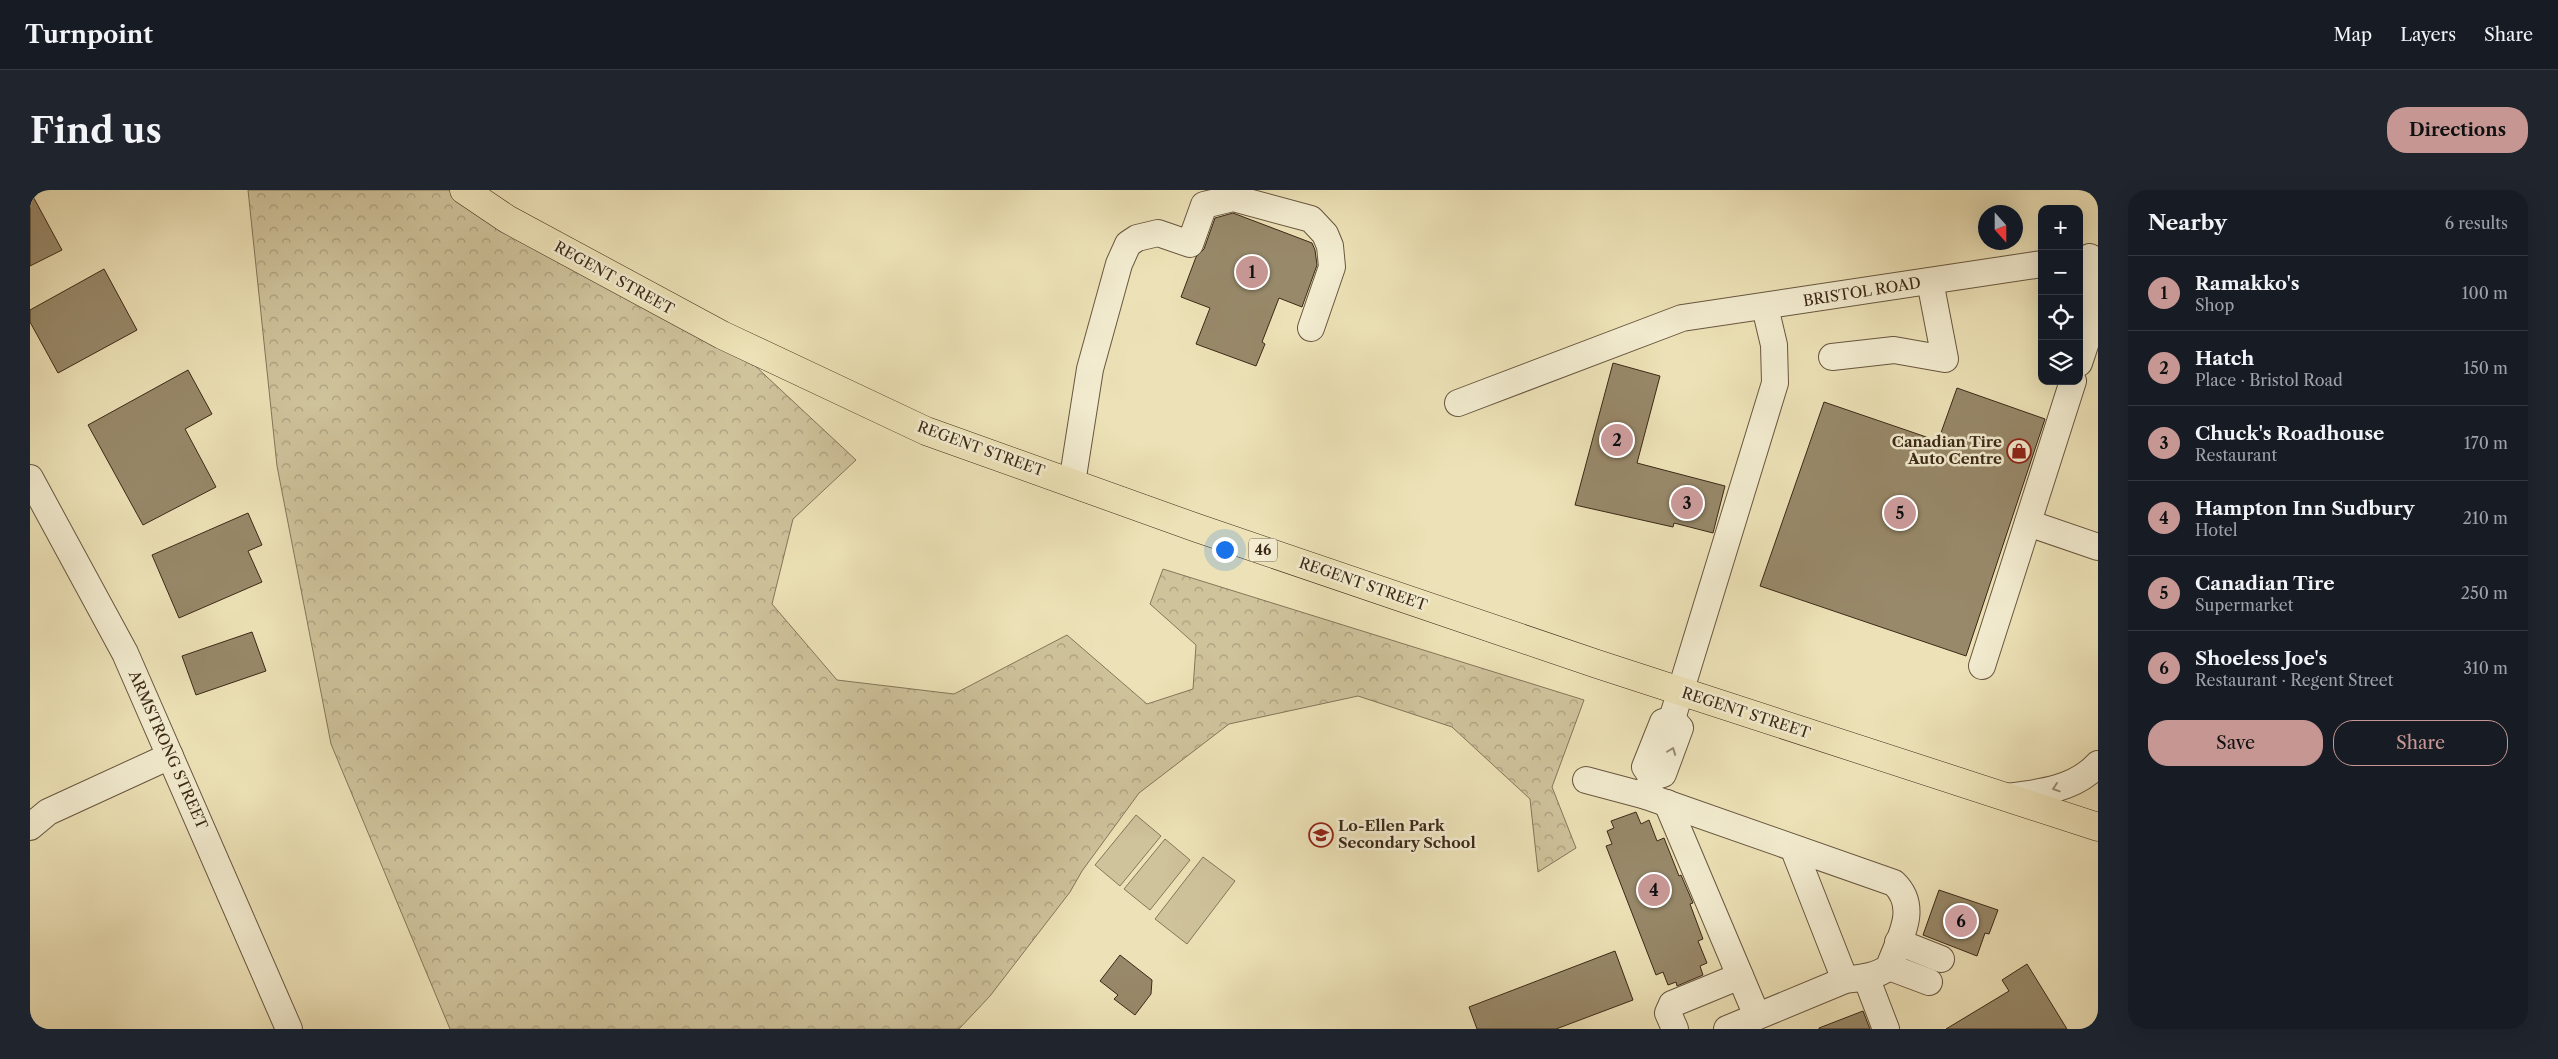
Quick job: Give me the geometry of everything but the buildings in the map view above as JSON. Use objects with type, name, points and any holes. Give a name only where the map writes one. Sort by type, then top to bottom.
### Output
[{"type":"main road","name":"REGENT STREET","points":[[464,190],[516,224],[722,335],[926,430],[1072,483],[1682,693],[2098,827]]},
{"type":"street","points":[[1072,483],[1090,369],[1119,264],[1128,244],[1136,238],[1158,233],[1190,244],[1204,205],[1233,198],[1312,219],[1325,234],[1330,246],[1332,268],[1311,328]]},
{"type":"street","points":[[2083,355],[2093,335],[2096,312],[2089,257]]},
{"type":"street","name":"BRISTOL ROAD","points":[[1458,403],[1682,318],[2038,265]]},
{"type":"street","points":[[1832,357],[1894,350],[1945,359],[1930,281]]},
{"type":"street","points":[[1757,1016],[1655,792],[1646,767],[1663,722],[1672,720],[1682,693],[1775,383],[1774,345],[1765,307]]},
{"type":"street","points":[[1982,666],[2072,385]]},
{"type":"street","name":"ARMSTRONG STREET","points":[[30,478],[125,653],[289,1029]]},
{"type":"street","points":[[2028,523],[2098,547]]},
{"type":"street","points":[[30,827],[48,812],[170,756]]},
{"type":"street","points":[[2005,797],[2043,793],[2071,784],[2098,764]]},
{"type":"street","points":[[1586,780],[1655,792],[1799,850],[1894,883],[1907,899],[1908,913],[1898,942],[1867,975],[1727,1029]]},
{"type":"street","points":[[1799,850],[1796,855],[1867,975],[1886,1029]]},
{"type":"street","points":[[1898,942],[1941,959]]},
{"type":"street","points":[[1867,975],[1929,982]]},
{"type":"street","points":[[1675,1029],[1668,1013],[1672,1004],[1740,976]]},
{"type":"green space","points":[[248,190],[464,190],[722,335],[856,460],[793,519],[772,604],[837,680],[954,694],[1067,635],[1147,704],[1193,689],[1196,645],[1150,604],[1163,569],[1584,700],[1552,787],[1576,848],[1538,872],[1530,799],[1452,727],[1358,696],[1229,724],[1139,793],[1082,871],[1070,892],[990,996],[959,1029],[450,1029],[331,744],[277,466]]},
{"type":"green space","points":[[1136,815],[1161,836],[1120,886],[1095,865]]},
{"type":"green space","points":[[1165,839],[1190,860],[1150,910],[1124,889]]},
{"type":"green space","points":[[1203,857],[1235,881],[1187,944],[1155,919]]},
{"type":"place","name":"Ramakko's","points":[[1252,272]]},
{"type":"place","name":"Hatch","points":[[1617,440]]},
{"type":"place","name":"Canadian Tire Auto Centre","points":[[2019,451]]},
{"type":"place","name":"Chuck's Roadhouse","points":[[1687,503]]},
{"type":"place","name":"Canadian Tire","points":[[1900,513]]},
{"type":"place","name":"Lo-Ellen Park Secondary School","points":[[1321,835]]},
{"type":"place","name":"Hampton Inn Sudbury","points":[[1654,890]]},
{"type":"place","name":"Shoeless Joe's","points":[[1961,921]]}]
